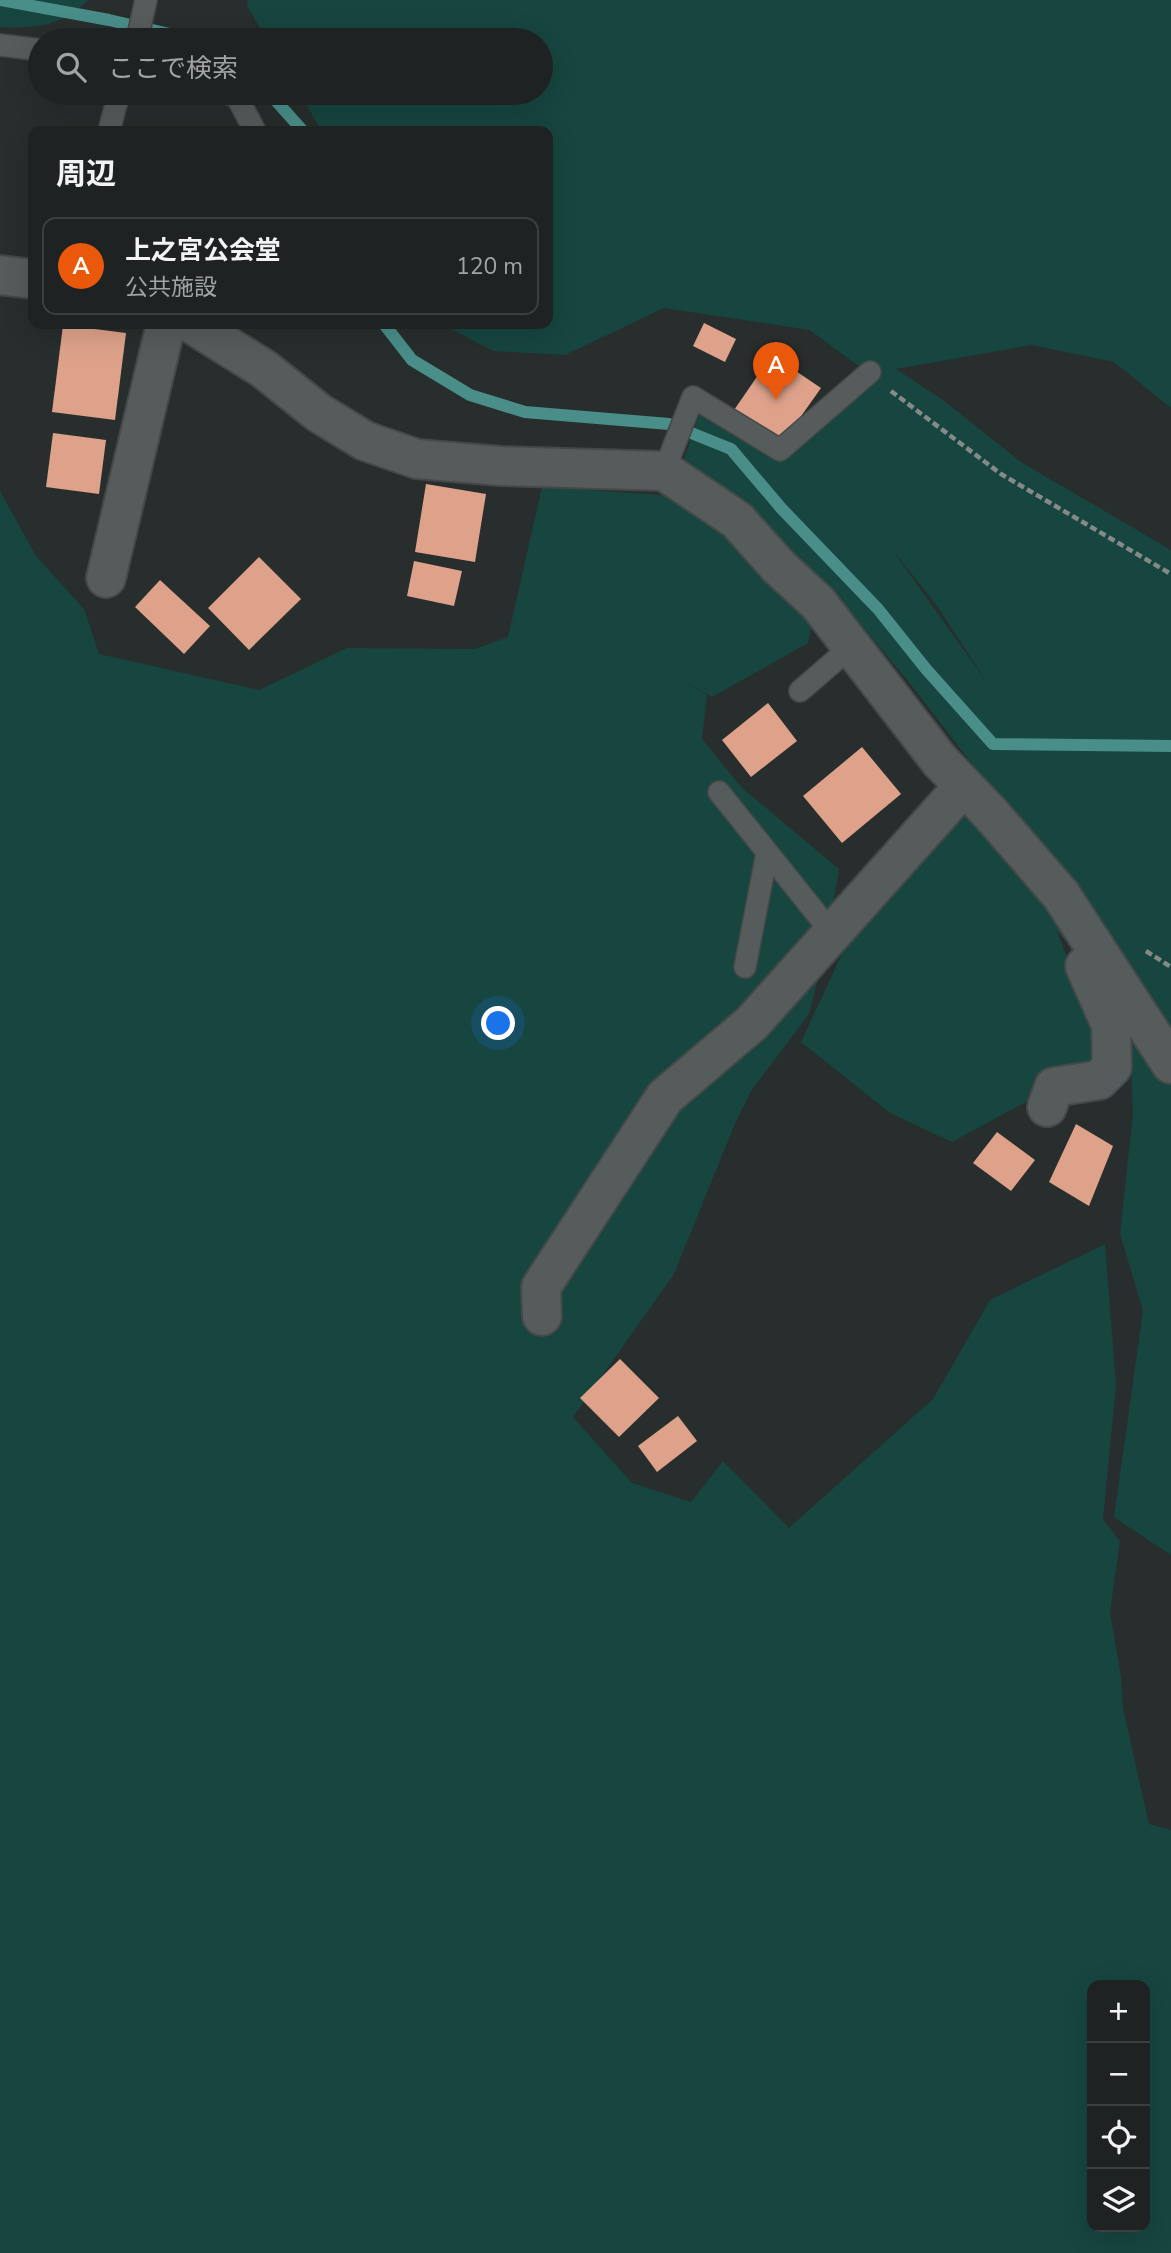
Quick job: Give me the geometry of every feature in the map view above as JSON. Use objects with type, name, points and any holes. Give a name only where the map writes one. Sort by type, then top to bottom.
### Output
[{"type":"street","points":[[0,275],[28,278]]},
{"type":"street","points":[[106,578],[165,329]]},
{"type":"street","points":[[200,329],[264,369],[319,412],[365,441],[417,459],[501,466],[670,456],[818,603],[899,710],[963,787],[991,814],[1061,895],[1171,1064]]},
{"type":"street","points":[[542,1316],[541,1287],[665,1097],[752,1023],[963,787]]},
{"type":"street","points":[[1048,1107],[1054,1087],[1099,1080],[1112,1067],[1111,1025],[1066,925],[1061,895]]},
{"type":"lane","points":[[139,28],[146,0]]},
{"type":"lane","points":[[0,45],[28,48]]},
{"type":"lane","points":[[110,126],[116,105]]},
{"type":"lane","points":[[241,105],[252,126]]},
{"type":"lane","points":[[670,456],[693,397],[780,450],[870,372]]},
{"type":"lane","points":[[800,691],[852,646]]},
{"type":"lane","points":[[719,792],[832,933]]},
{"type":"lane","points":[[746,967],[767,853]]},
{"type":"path","points":[[870,372],[1001,474],[1171,574]]},
{"type":"shaded area","points":[[0,0],[88,0],[58,21],[37,26],[0,27]]},
{"type":"shaded area","points":[[248,0],[1171,0],[1171,408],[1114,362],[1032,345],[896,369],[943,400],[1021,462],[1171,550],[1171,1555],[1114,1517],[1143,1311],[1120,1234],[1133,1113],[1131,1068],[1111,991],[1057,931],[1105,1059],[952,1142],[890,1113],[801,1042],[846,945],[964,810],[1003,804],[858,621],[680,471],[699,415],[774,455],[868,373],[810,330],[664,308],[565,355],[493,351],[451,329],[553,329],[553,126],[319,126],[306,105],[553,105],[553,28],[260,28],[247,6]],"holes":[[[896,554],[937,606],[988,684],[896,555]]]},
{"type":"shaded area","points":[[542,487],[678,496],[744,546],[814,612],[808,643],[712,697],[679,678],[707,695],[702,739],[741,787],[839,869],[826,947],[809,1014],[751,1091],[736,1121],[674,1274],[573,1417],[632,1483],[691,1502],[723,1461],[789,1528],[933,1399],[990,1300],[1105,1244],[1116,1385],[1103,1519],[1120,1541],[1110,1612],[1121,1677],[1123,1708],[1149,1824],[1171,1830],[1171,2253],[0,2253],[0,491],[36,556],[84,609],[99,654],[259,690],[347,648],[475,649],[508,637]]},
{"type":"building","points":[[704,323],[736,339],[725,362],[693,346]]},
{"type":"building","points":[[62,329],[126,333],[115,420],[52,412]]},
{"type":"building","points":[[772,355],[821,388],[780,446],[732,413]]},
{"type":"building","points":[[53,433],[106,440],[99,494],[46,487]]},
{"type":"building","points":[[426,484],[486,494],[475,562],[415,552]]},
{"type":"building","points":[[259,557],[301,599],[249,650],[208,608]]},
{"type":"building","points":[[414,561],[462,571],[454,606],[407,596]]},
{"type":"building","points":[[160,580],[210,626],[184,654],[135,607]]},
{"type":"building","points":[[768,703],[797,741],[751,777],[722,740]]},
{"type":"building","points":[[862,747],[901,794],[842,843],[803,796]]},
{"type":"building","points":[[1076,1124],[1113,1146],[1089,1206],[1049,1182]]},
{"type":"building","points":[[997,1132],[1035,1160],[1011,1191],[973,1163]]},
{"type":"building","points":[[620,1359],[659,1398],[619,1437],[580,1398]]},
{"type":"building","points":[[678,1416],[697,1441],[657,1472],[638,1446]]},
{"type":"waterway","points":[[0,0],[144,28]]},
{"type":"waterway","points":[[280,105],[299,126]]},
{"type":"waterway","points":[[388,329],[412,360],[470,395],[525,412],[669,424],[731,449],[781,508],[878,609],[926,669],[993,744],[1171,746]]},
{"type":"place","name":"上之宮公会堂","points":[[776,400]]}]
